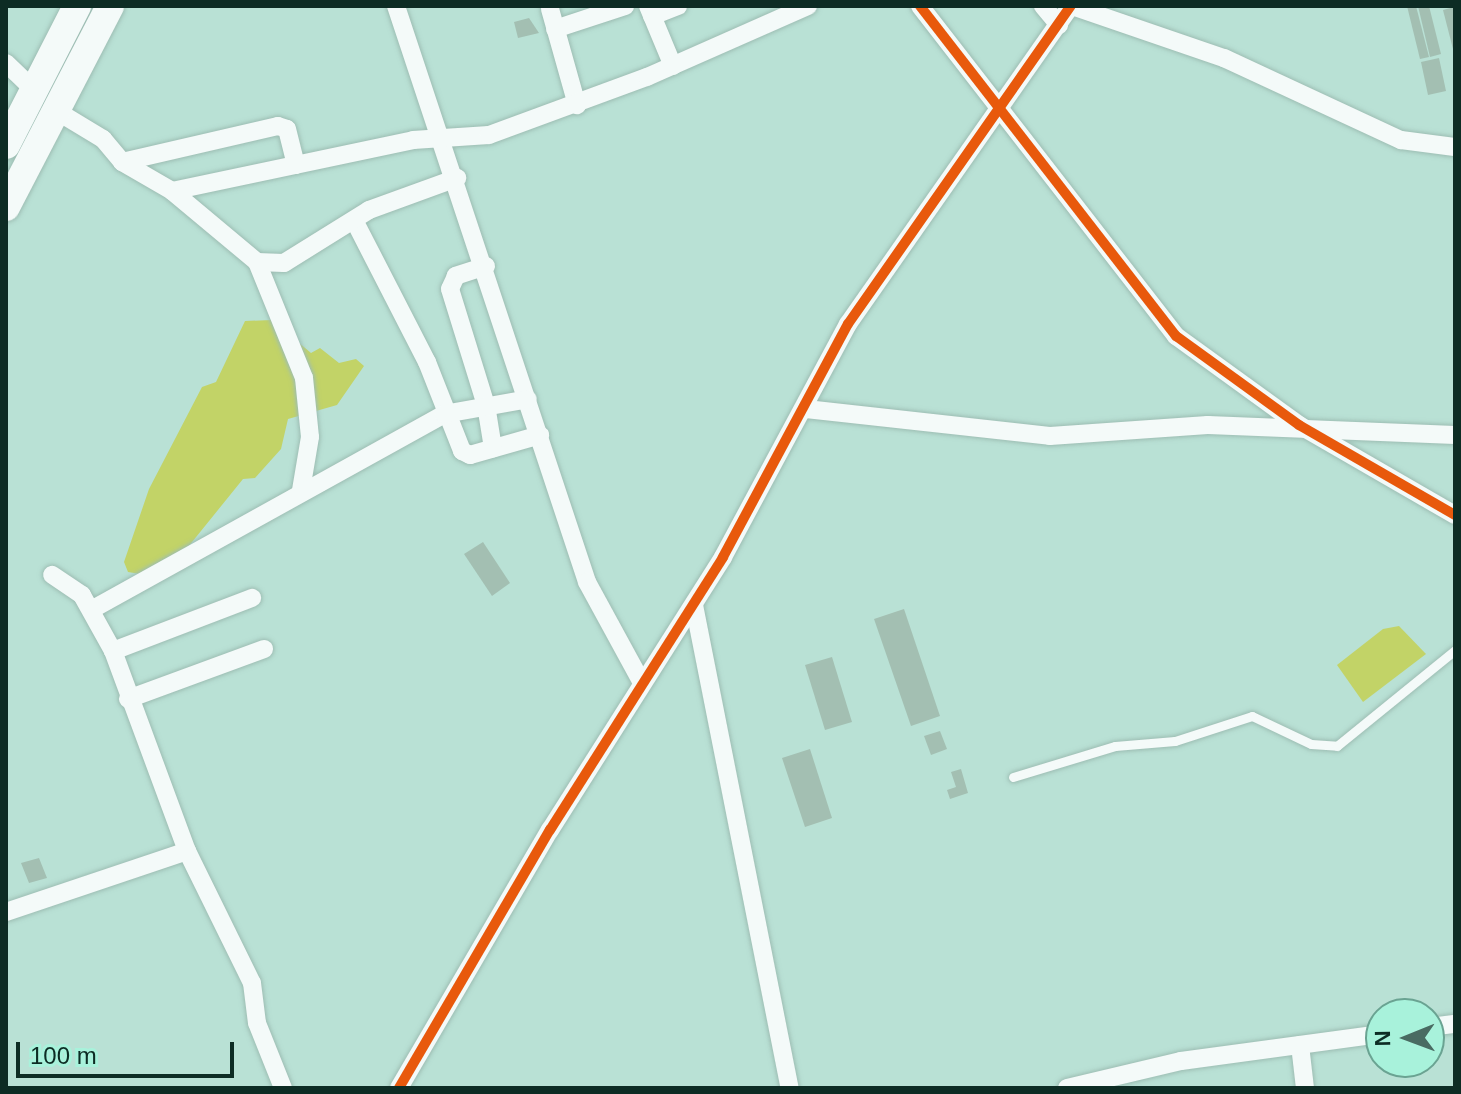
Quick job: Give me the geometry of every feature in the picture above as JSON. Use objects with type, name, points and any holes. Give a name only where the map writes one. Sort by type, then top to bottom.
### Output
[{"type":"main road","points":[[6,145],[77,6]]},
{"type":"main road","points":[[6,207],[110,6]]},
{"type":"street","points":[[396,6],[457,178],[593,596],[641,681]]},
{"type":"street","points":[[555,29],[625,6]]},
{"type":"street","points":[[673,66],[650,11],[678,6]]},
{"type":"street","points":[[172,191],[413,140],[443,143],[489,135],[577,105],[808,6]]},
{"type":"street","points":[[920,6],[1002,109],[1144,302],[1176,336],[1299,425],[1455,515]]},
{"type":"street","points":[[1043,6],[1059,25]]},
{"type":"street","points":[[399,1088],[641,681],[694,605],[806,409],[848,324],[1072,6],[1224,58],[1401,140],[1455,147]]},
{"type":"street","points":[[550,9],[577,105]]},
{"type":"street","points":[[6,63],[34,90]]},
{"type":"street","points":[[55,110],[103,139],[122,162],[172,191],[257,262],[304,378],[310,437],[301,490]]},
{"type":"street","points":[[122,162],[278,126],[287,129],[296,165]]},
{"type":"street","points":[[257,262],[284,263],[354,220],[457,178]]},
{"type":"street","points":[[354,220],[427,362],[444,414],[465,454],[540,435]]},
{"type":"street","points":[[486,266],[456,276],[450,289],[486,405],[493,448]]},
{"type":"street","points":[[91,610],[301,490],[444,414],[528,399]]},
{"type":"street","points":[[806,409],[1050,436],[1299,425],[1455,435]]},
{"type":"street","points":[[52,575],[82,595],[113,651],[128,699],[187,851],[252,983],[257,1023],[283,1088]]},
{"type":"street","points":[[113,651],[252,598]]},
{"type":"street","points":[[694,605],[790,1088]]},
{"type":"street","points":[[128,699],[264,649]]},
{"type":"street","points":[[6,912],[187,851]]},
{"type":"street","points":[[1067,1088],[1181,1061],[1365,1036]]},
{"type":"street","points":[[1300,1045],[1305,1088]]},
{"type":"lane","points":[[1013,777],[1115,746],[1175,741],[1252,716],[1311,744],[1337,746],[1455,650]]},
{"type":"shaded area","points":[[272,320],[311,353],[320,348],[339,363],[356,359],[364,366],[337,405],[288,419],[281,449],[255,478],[243,479],[184,552],[140,574],[128,572],[124,562],[149,489],[202,387],[216,382],[245,321]]},
{"type":"shaded area","points":[[1399,626],[1426,654],[1363,702],[1337,665],[1383,629]]},
{"type":"building","points":[[1407,6],[1416,6],[1429,57],[1420,59]]},
{"type":"building","points":[[1418,6],[1429,6],[1441,54],[1430,57]]},
{"type":"building","points":[[1454,7],[1455,13],[1454,53],[1443,10]]},
{"type":"building","points":[[529,18],[539,33],[518,38],[514,22]]},
{"type":"building","points":[[1439,58],[1446,91],[1428,95],[1421,62]]},
{"type":"building","points":[[483,542],[510,583],[492,596],[464,554]]},
{"type":"building","points":[[904,609],[940,716],[911,726],[874,619]]},
{"type":"building","points":[[832,657],[852,722],[825,730],[805,665]]},
{"type":"building","points":[[940,731],[947,749],[931,755],[924,736]]},
{"type":"building","points":[[810,749],[832,818],[805,827],[782,758]]},
{"type":"building","points":[[961,769],[968,793],[950,799],[947,790],[956,787],[951,772]]},
{"type":"building","points":[[39,858],[47,878],[29,883],[21,863]]},
{"type":"cycle path","points":[[920,6],[1176,336],[1299,425],[1455,515]]},
{"type":"cycle path","points":[[399,1088],[550,830],[723,557],[848,324],[1071,6]]}]
